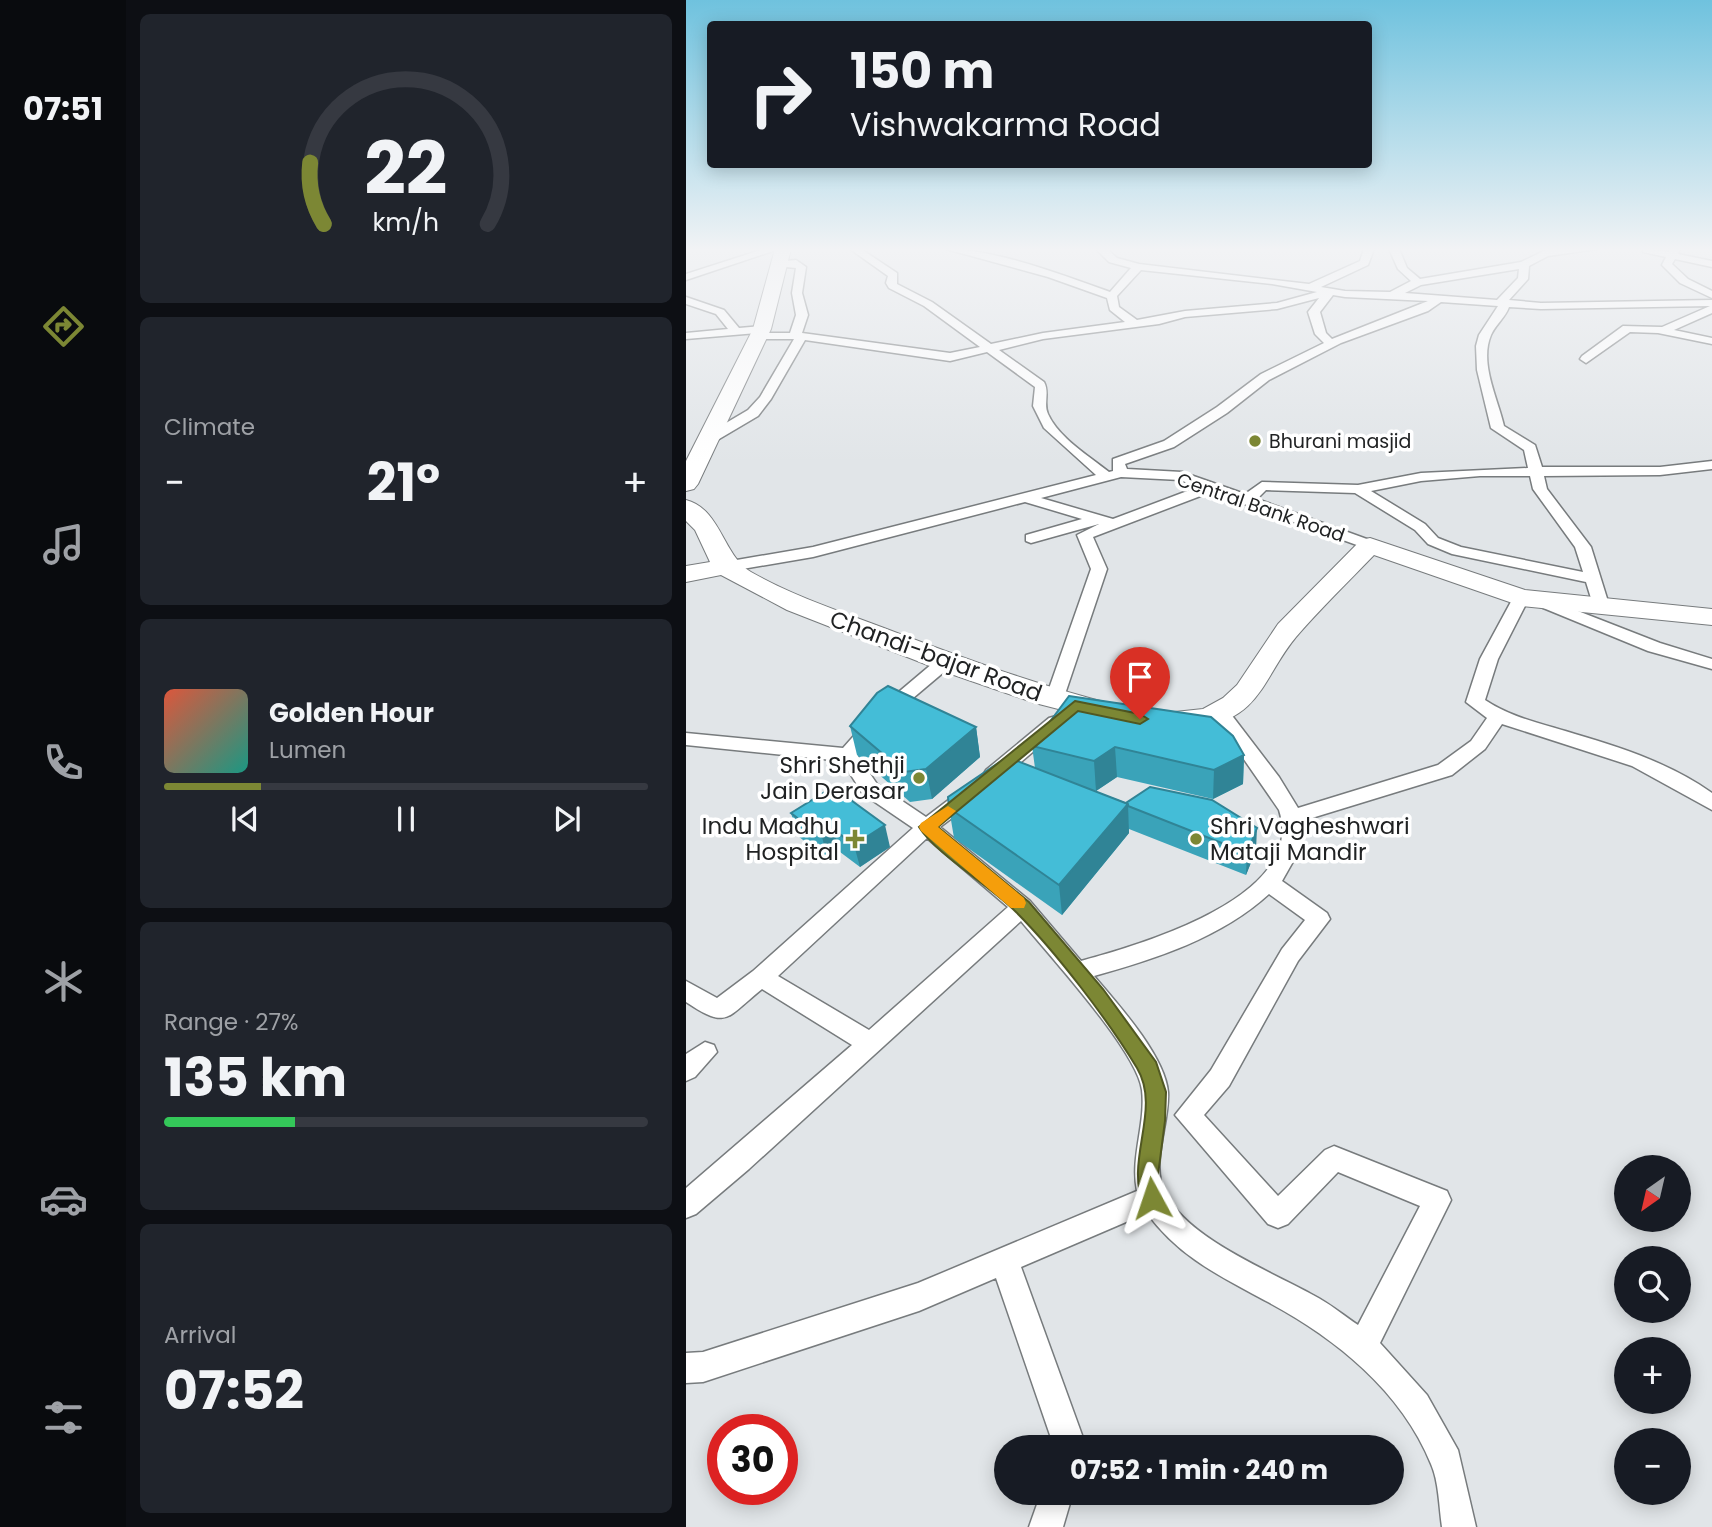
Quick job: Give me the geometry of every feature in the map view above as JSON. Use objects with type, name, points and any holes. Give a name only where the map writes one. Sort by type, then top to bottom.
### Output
[{"type":"main road","points":[[686,484],[760,332],[763,320]]},
{"type":"main road","points":[[686,507],[706,527],[725,567],[686,574]]},
{"type":"main road","name":"Chandi-bajar Road","points":[[725,567],[770,593],[946,662],[1064,702],[1134,718],[1194,720],[1221,713],[1251,687],[1276,645],[1301,614],[1370,545]]},
{"type":"main road","name":"Central Bank Road","points":[[1370,545],[1532,600],[1712,617]]},
{"type":"street","points":[[727,320],[736,331]]},
{"type":"street","points":[[709,439],[753,413],[765,399],[798,336],[802,320]]},
{"type":"street","points":[[952,320],[1040,385],[1042,390],[1039,405],[1043,416],[1069,446],[1114,475],[1118,462],[1169,444],[1222,410],[1265,377],[1331,344],[1394,320]]},
{"type":"street","points":[[1130,320],[1135,324]]},
{"type":"street","points":[[686,336],[736,331],[760,332],[942,357],[1043,336],[1154,320]]},
{"type":"street","points":[[1317,320],[1321,334],[1331,344]]},
{"type":"street","points":[[1499,320],[1486,335],[1486,382],[1499,428],[1530,448],[1540,489],[1583,547],[1602,608]]},
{"type":"street","points":[[1661,331],[1690,320]]},
{"type":"street","points":[[1586,359],[1627,328],[1661,331],[1712,341]]},
{"type":"street","points":[[1247,500],[1262,486],[1358,489],[1421,477],[1480,472],[1660,471],[1712,465]]},
{"type":"street","name":"Central Bank Road","points":[[725,567],[813,552],[1114,475],[1182,476],[1370,545]]},
{"type":"street","points":[[1031,538],[1104,521],[1210,486]]},
{"type":"street","points":[[1358,489],[1420,527],[1433,541],[1457,551],[1595,579]]},
{"type":"street","points":[[1025,497],[1104,521]]},
{"type":"street","points":[[686,990],[718,1011],[761,977],[1064,702],[1100,569],[1085,535],[1104,521]]},
{"type":"street","points":[[1438,569],[1457,551]]},
{"type":"street","points":[[1712,664],[1654,648],[1532,600],[1489,659],[1475,702],[1498,716],[1639,763],[1684,784],[1712,803]]},
{"type":"street","points":[[848,755],[881,716],[946,662]]},
{"type":"street","points":[[1078,971],[1136,956],[1186,936],[1239,909],[1268,882],[1284,858],[1291,838],[1292,817],[1262,768],[1221,713]]},
{"type":"street","points":[[1292,817],[1445,770],[1478,745],[1498,716]]},
{"type":"street","points":[[686,739],[848,755]]},
{"type":"street","points":[[848,755],[870,789],[927,827],[1022,907],[1078,971],[1149,1068],[1155,1092],[1155,1121],[1147,1175],[1152,1198],[1170,1222],[1205,1253],[1307,1307],[1363,1346],[1416,1406],[1447,1461],[1459,1527]]},
{"type":"street","points":[[1268,882],[1319,919],[1290,955],[1220,1078],[1188,1115],[1278,1215],[1334,1158],[1437,1200],[1363,1346]]},
{"type":"street","points":[[686,1205],[740,1161],[1022,907]]},
{"type":"street","points":[[761,977],[869,1042]]},
{"type":"street","points":[[686,1070],[705,1052]]},
{"type":"street","points":[[686,1368],[703,1367],[919,1297],[1152,1198]]},
{"type":"street","points":[[1005,1262],[1066,1435]]},
{"type":"street","points":[[1046,1527],[1053,1505]]},
{"type":"building","points":[[888,686],[976,727],[926,769],[904,772],[850,726],[877,693]]},
{"type":"building","points":[[1069,696],[1211,717],[1233,736],[1244,755],[1214,770],[1115,747],[1094,761],[1032,746]]},
{"type":"building","points":[[1007,757],[1128,804],[1059,885],[949,808],[948,797]]},
{"type":"building","points":[[833,787],[885,825],[854,845],[833,829],[822,837],[791,813]]},
{"type":"building","points":[[1150,787],[1212,800],[1257,828],[1247,853],[1128,806],[1126,803]]},
{"type":"slow traffic","points":[[948,811],[927,827],[1017,903]]},
{"type":"place","name":"Bhurani masjid","points":[[1255,441]]},
{"type":"place","name":"Shri Shethji Jain Derasar","points":[[919,778]]},
{"type":"place","name":"Indu Madhu Hospital","points":[[855,839]]},
{"type":"place","name":"Shri Vagheshwari Mataji Mandir","points":[[1196,839]]},
{"type":"route","points":[[1140,719],[1075,705],[1035,741],[927,827],[1022,907],[1078,971],[1149,1068],[1155,1092],[1155,1121],[1147,1175],[1152,1198]]}]
